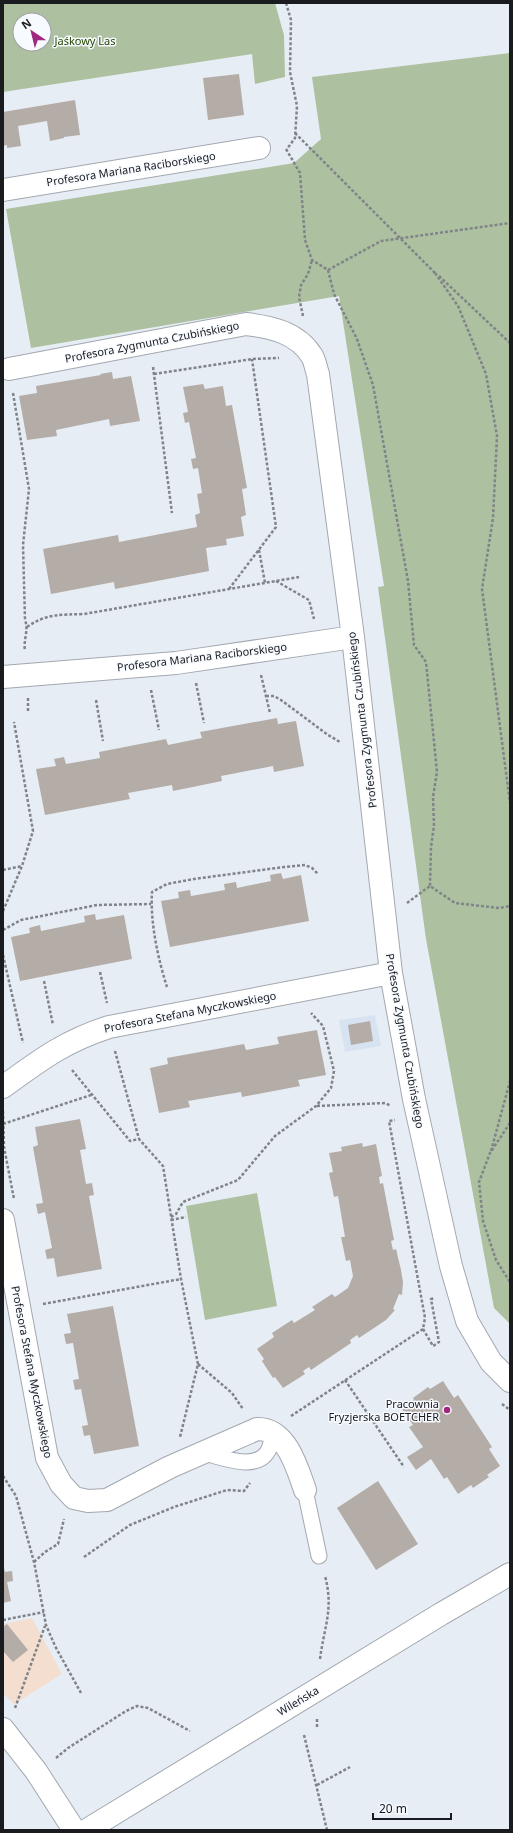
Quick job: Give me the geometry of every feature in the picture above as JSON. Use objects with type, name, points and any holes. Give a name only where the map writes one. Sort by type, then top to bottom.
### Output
[{"type":"street","name":"Profesora Mariana Raciborskiego","points":[[3,190],[259,148]]},
{"type":"street","name":"Profesora Zygmunta Czubińskiego","points":[[9,369],[246,324],[267,326],[288,334],[296,339],[313,357],[318,374],[353,637],[391,973],[414,1098],[451,1266],[467,1321],[491,1362],[510,1382]]},
{"type":"street","name":"Profesora Mariana Raciborskiego","points":[[3,677],[176,663],[353,637]]},
{"type":"street","name":"Profesora Stefana Myczkowskiego","points":[[3,1087],[60,1047],[84,1035],[111,1027],[391,973]]},
{"type":"street","name":"Profesora Stefana Myczkowskiego","points":[[3,1220],[47,1458],[61,1484],[74,1498]]},
{"type":"street","points":[[74,1498],[88,1501],[107,1500],[170,1467],[265,1430],[286,1447],[296,1464],[305,1490]]},
{"type":"street","name":"Wileńska","points":[[86,1830],[510,1574]]},
{"type":"street","points":[[6,1738],[36,1771],[74,1830]]},
{"type":"lane","points":[[204,1453],[245,1462],[260,1459],[268,1451],[265,1430]]},
{"type":"lane","points":[[305,1490],[319,1556]]},
{"type":"path","points":[[259,148],[265,154],[276,156],[286,149],[295,138],[296,106],[290,72],[291,20],[286,3]]},
{"type":"path","points":[[295,133],[400,238],[510,342]]},
{"type":"path","points":[[286,149],[300,173],[305,240],[312,260],[308,274],[301,284],[299,297],[303,315],[302,327],[296,339]]},
{"type":"path","points":[[328,270],[381,240],[510,223]]},
{"type":"path","points":[[312,260],[328,270],[334,294],[357,339],[373,385],[408,581],[414,645],[426,662],[437,772],[433,797],[434,825],[430,847],[430,886]]},
{"type":"path","points":[[435,272],[458,306],[486,374],[497,436],[493,518],[482,589],[510,803]]},
{"type":"path","points":[[150,342],[172,514]]},
{"type":"path","points":[[154,374],[252,359],[313,357]]},
{"type":"path","points":[[229,589],[276,527],[252,359]]},
{"type":"path","points":[[9,369],[29,489],[23,545],[25,620],[27,627],[23,643],[25,652]]},
{"type":"path","points":[[259,550],[265,583]]},
{"type":"path","points":[[27,627],[37,619],[52,615],[84,614],[299,577]]},
{"type":"path","points":[[276,581],[308,600],[312,612]]},
{"type":"path","points":[[260,669],[270,714]]},
{"type":"path","points":[[195,681],[204,723]]},
{"type":"path","points":[[151,689],[159,730]]},
{"type":"path","points":[[266,696],[274,696],[281,700],[328,735],[342,743]]},
{"type":"path","points":[[96,700],[103,741]]},
{"type":"path","points":[[3,911],[22,866],[33,831],[14,722]]},
{"type":"path","points":[[167,987],[158,953],[151,904],[152,892],[167,884],[194,879],[305,865],[312,868],[318,874]]},
{"type":"path","points":[[3,870],[22,866]]},
{"type":"path","points":[[430,886],[455,903],[498,908],[510,906]]},
{"type":"path","points":[[384,911],[406,903],[430,886]]},
{"type":"path","points":[[3,930],[21,920],[97,905],[151,904]]},
{"type":"path","points":[[3,955],[26,1055],[31,1066]]},
{"type":"path","points":[[100,972],[111,1027],[139,1139],[163,1166],[180,1279],[198,1364],[178,1444]]},
{"type":"path","points":[[44,981],[53,1025],[60,1047],[91,1095],[130,1141],[139,1139]]},
{"type":"path","points":[[171,1218],[176,1214],[183,1202],[238,1180],[275,1136],[316,1106],[331,1088],[334,1071],[323,1026],[310,1012]]},
{"type":"path","points":[[510,1081],[490,1153],[479,1182],[483,1221],[496,1260],[510,1282]]},
{"type":"path","points":[[3,1124],[91,1095]]},
{"type":"path","points":[[316,1106],[385,1103],[395,1108]]},
{"type":"path","points":[[3,1111],[4,1148],[14,1200]]},
{"type":"path","points":[[490,1153],[510,1123]]},
{"type":"path","points":[[390,1125],[425,1318],[423,1329],[433,1346],[439,1342],[432,1302]]},
{"type":"path","points":[[171,1218],[186,1217]]},
{"type":"path","points":[[19,1308],[180,1279]]},
{"type":"path","points":[[198,1364],[232,1393],[265,1430],[274,1419],[292,1416],[423,1329]]},
{"type":"path","points":[[345,1380],[404,1467]]},
{"type":"path","points":[[500,1402],[510,1410]]},
{"type":"path","points":[[84,1557],[130,1526],[174,1507],[228,1490],[244,1491],[253,1479],[260,1459]]},
{"type":"path","points":[[3,1476],[16,1496],[34,1562],[46,1625],[81,1692]]},
{"type":"path","points":[[34,1562],[45,1552],[58,1544],[66,1511],[74,1498]]},
{"type":"path","points":[[319,1556],[329,1593],[328,1616],[321,1652]]},
{"type":"path","points":[[3,1620],[44,1612]]},
{"type":"path","points":[[6,1738],[46,1625]]},
{"type":"path","points":[[36,1771],[62,1754],[68,1748],[126,1711],[137,1706],[148,1708],[190,1730]]},
{"type":"path","points":[[304,1735],[328,1830]]},
{"type":"path","points":[[317,1785],[350,1767]]},
{"type":"shaded area","points":[[375,1015],[381,1046],[345,1052],[339,1020]]},
{"type":"shaded area","points":[[32,1618],[62,1674],[14,1704],[3,1693],[3,1624]]},
{"type":"green space","name":"Jaśkowy Las","points":[[3,3],[275,3],[284,35],[285,77],[255,84],[252,54],[3,92]]},
{"type":"green space","points":[[510,53],[510,1324],[494,1308],[426,939],[378,587],[384,586],[339,296],[31,348],[6,209],[294,163],[321,139],[312,77]]},
{"type":"green space","points":[[257,1193],[277,1306],[205,1320],[186,1206]]},
{"type":"building","points":[[239,74],[244,115],[208,120],[203,78]]},
{"type":"building","points":[[75,100],[80,135],[50,141],[47,121],[18,126],[21,146],[7,148],[7,145],[3,146],[3,112]]},
{"type":"building","points":[[112,372],[113,379],[131,376],[140,421],[110,426],[109,419],[56,430],[57,436],[27,440],[19,396],[37,393],[36,386]]},
{"type":"building","points":[[203,384],[205,389],[223,386],[226,406],[232,405],[247,488],[242,489],[246,515],[241,517],[244,536],[226,539],[227,545],[206,548],[209,571],[115,589],[114,582],[51,594],[43,549],[118,535],[119,542],[197,527],[195,515],[200,513],[197,494],[202,493],[198,468],[193,469],[191,459],[196,458],[189,422],[185,423],[183,413],[188,412],[183,387]]},
{"type":"building","points":[[277,718],[278,724],[296,721],[304,766],[274,772],[273,766],[221,776],[222,781],[173,791],[172,785],[128,793],[130,799],[45,815],[36,769],[56,766],[54,759],[64,757],[66,764],[100,758],[99,752],[166,739],[168,745],[202,738],[200,732]]},
{"type":"building","points":[[281,873],[283,879],[301,875],[309,921],[170,947],[161,901],[179,898],[178,892],[190,890],[191,896],[225,890],[224,884],[236,882],[237,888],[271,881],[270,875]]},
{"type":"building","points":[[95,914],[96,920],[124,915],[132,959],[20,981],[11,937],[30,933],[29,928],[40,925],[41,931],[85,922],[84,916]]},
{"type":"building","points":[[370,1021],[373,1041],[351,1045],[348,1025]]},
{"type":"building","points":[[317,1030],[326,1075],[298,1080],[300,1086],[242,1097],[241,1092],[188,1101],[190,1107],[159,1113],[150,1068],[168,1064],[167,1058],[244,1044],[246,1050],[279,1044],[277,1037]]},
{"type":"building","points":[[80,1119],[86,1149],[80,1150],[86,1184],[92,1183],[94,1195],[89,1196],[102,1269],[57,1277],[54,1258],[47,1259],[45,1250],[52,1248],[45,1212],[38,1214],[36,1204],[43,1203],[33,1147],[38,1145],[35,1127]]},
{"type":"building","points":[[362,1143],[363,1147],[376,1144],[382,1176],[379,1177],[380,1184],[383,1183],[394,1240],[391,1241],[393,1250],[396,1249],[401,1270],[403,1282],[402,1295],[399,1294],[393,1309],[395,1310],[386,1320],[359,1338],[357,1335],[350,1340],[351,1343],[311,1370],[309,1367],[303,1371],[305,1374],[283,1388],[275,1377],[273,1378],[262,1361],[264,1359],[257,1349],[274,1337],[272,1333],[292,1320],[294,1323],[315,1310],[312,1307],[332,1294],[335,1297],[348,1288],[353,1276],[350,1260],[346,1261],[341,1237],[345,1237],[338,1196],[334,1197],[329,1173],[333,1172],[329,1153],[342,1151],[341,1147]]},
{"type":"building","points":[[113,1306],[139,1446],[94,1454],[90,1435],[84,1436],[82,1426],[88,1425],[81,1389],[75,1390],[73,1380],[79,1379],[73,1343],[66,1344],[64,1334],[71,1333],[67,1314]]},
{"type":"building","points":[[443,1381],[454,1398],[458,1395],[492,1447],[489,1449],[500,1466],[487,1475],[489,1477],[473,1488],[471,1485],[458,1494],[447,1477],[444,1479],[431,1459],[416,1470],[407,1457],[423,1447],[409,1427],[413,1425],[402,1409],[414,1400],[413,1398],[428,1387],[430,1389]]},
{"type":"building","points":[[378,1481],[418,1544],[376,1570],[337,1508]]},
{"type":"building","points":[[3,1564],[5,1572],[12,1571],[13,1581],[7,1582],[11,1601],[3,1603]]},
{"type":"building","points":[[7,1624],[28,1650],[13,1662],[3,1651],[3,1627]]},
{"type":"place","name":"Pracownia Fryzjerska BOETCHER","points":[[447,1410]]}]
